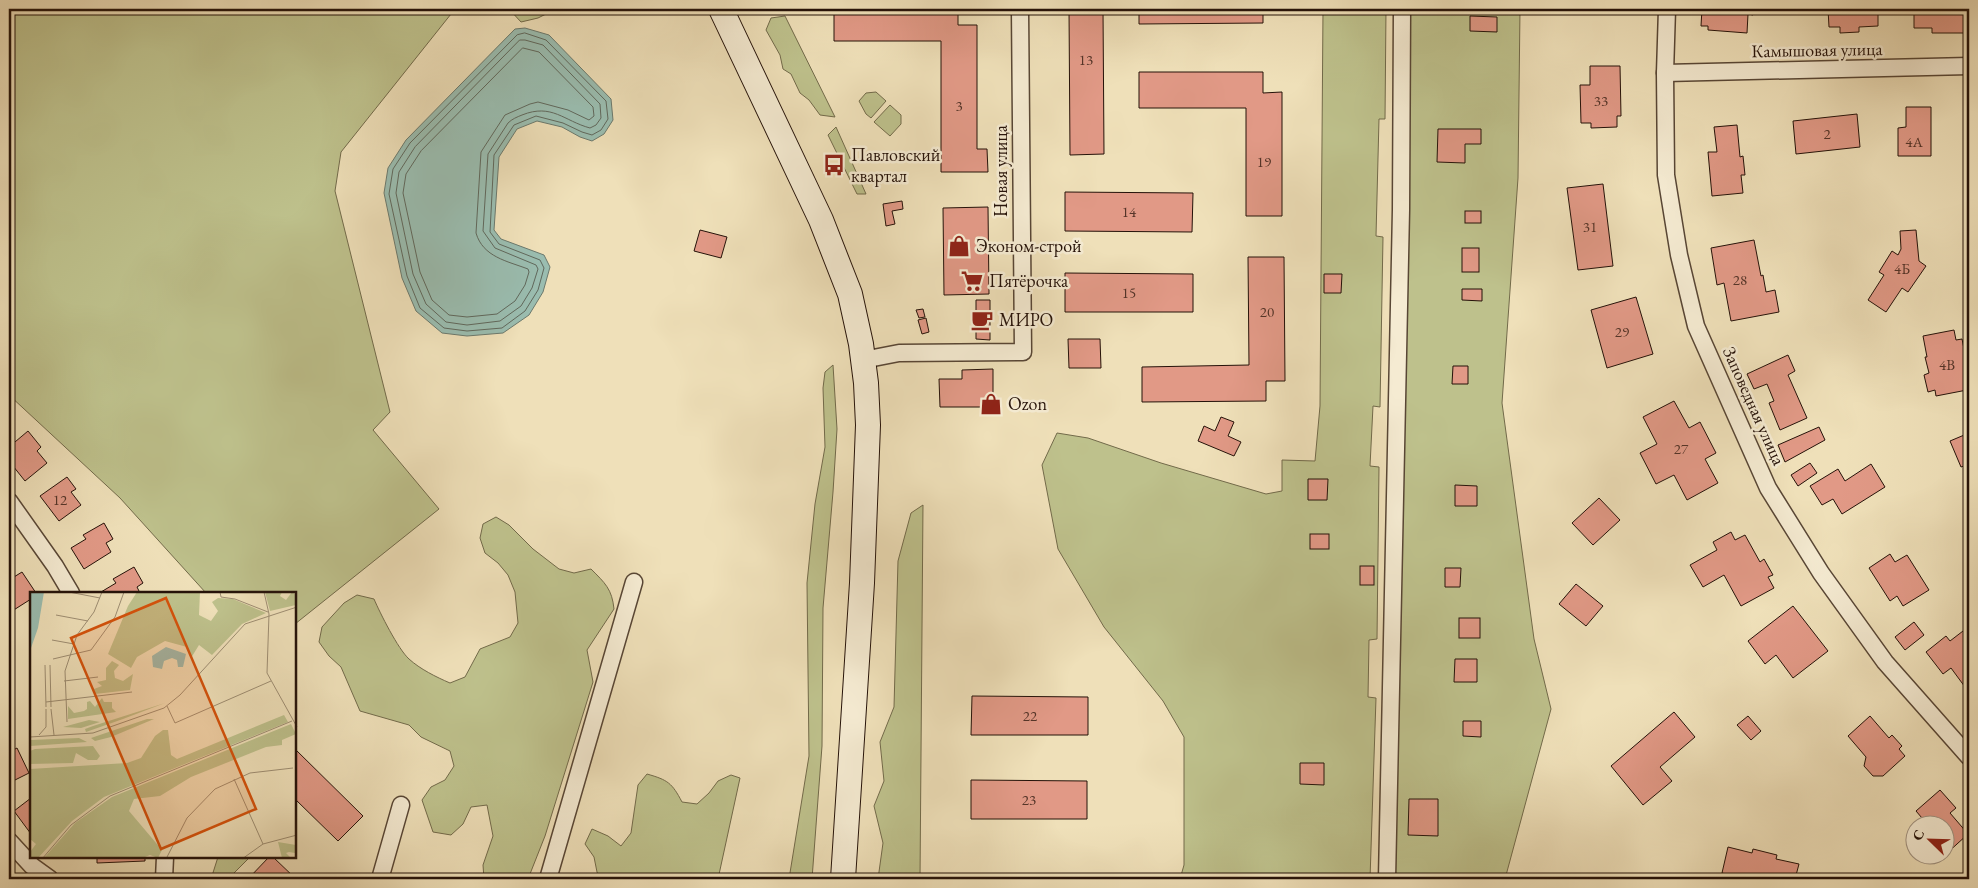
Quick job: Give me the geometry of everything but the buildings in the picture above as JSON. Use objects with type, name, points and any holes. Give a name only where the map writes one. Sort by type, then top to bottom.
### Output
[{"type":"main road","points":[[721,9],[822,220],[850,294],[863,360],[868,425],[862,583],[843,879]]},
{"type":"street","name":"Новая улица","points":[[863,360],[899,354],[1022,352],[1020,9]]},
{"type":"street","points":[[1387,879],[1401,210],[1402,9]]},
{"type":"street","name":"Заповедная улица","points":[[1667,9],[1665,73],[1666,175],[1679,255],[1696,326],[1768,488],[1821,572],[1886,662],[1969,757]]},
{"type":"street","name":"Камышовая улица","points":[[1665,73],[1969,66]]},
{"type":"street","points":[[9,501],[55,566],[70,592]]},
{"type":"street","points":[[548,879],[634,582]]},
{"type":"street","points":[[380,879],[401,805]]},
{"type":"street","points":[[9,841],[32,866],[50,879]]},
{"type":"street","points":[[164,879],[165,858]]},
{"type":"green space","points":[[9,9],[455,9],[341,152],[335,191],[390,412],[373,430],[439,509],[296,623],[296,592],[205,592],[120,498],[9,395]]},
{"type":"green space","points":[[509,9],[556,9],[538,18],[521,22]]},
{"type":"green space","points":[[1323,9],[1386,9],[1385,119],[1379,119],[1376,236],[1383,237],[1380,407],[1373,406],[1370,466],[1379,467],[1377,639],[1369,640],[1368,697],[1376,698],[1370,879],[1180,879],[1184,865],[1184,737],[1163,701],[1104,627],[1058,549],[1042,465],[1057,433],[1088,438],[1161,463],[1266,494],[1282,491],[1282,460],[1315,461],[1320,406]]},
{"type":"green space","points":[[1409,9],[1520,9],[1518,178],[1502,403],[1534,639],[1551,709],[1505,879],[1392,879]]},
{"type":"green space","points":[[785,16],[835,117],[820,115],[809,100],[800,93],[791,74],[783,69],[780,55],[766,30],[771,18]]},
{"type":"green space","points":[[876,92],[886,101],[871,118],[866,114],[859,101],[866,93]]},
{"type":"green space","points":[[890,105],[901,115],[901,124],[890,136],[874,122]]},
{"type":"green space","points":[[836,127],[866,194],[857,194],[828,135]]},
{"type":"green space","points":[[833,365],[837,429],[823,608],[822,746],[812,879],[789,879],[809,756],[807,583],[815,504],[825,447],[823,388],[825,372]]},
{"type":"green space","points":[[923,505],[920,879],[878,879],[883,843],[874,806],[884,781],[880,742],[894,707],[898,561],[911,513]]},
{"type":"green space","points":[[496,517],[509,525],[533,549],[559,569],[574,573],[591,569],[607,587],[612,596],[614,609],[587,650],[593,682],[545,836],[528,879],[484,879],[483,865],[493,836],[487,805],[471,807],[463,824],[451,835],[433,832],[422,800],[431,787],[445,780],[454,766],[450,751],[421,737],[409,725],[360,711],[341,667],[329,656],[319,642],[322,627],[344,603],[357,595],[374,599],[385,622],[409,659],[428,672],[450,683],[465,677],[480,649],[510,637],[518,623],[515,592],[508,575],[498,563],[485,553],[480,538],[483,524]]},
{"type":"green space","points":[[647,774],[669,783],[682,802],[697,804],[718,781],[731,775],[740,778],[718,879],[600,879],[594,857],[585,844],[592,829],[608,836],[621,846],[631,833],[638,785]]},
{"type":"green space","points":[[218,858],[249,858],[228,879],[211,879]]},
{"type":"water","points":[[525,28],[549,35],[611,99],[613,120],[604,134],[592,141],[562,127],[537,121],[517,129],[499,157],[494,230],[501,239],[544,255],[550,267],[543,292],[529,315],[503,333],[467,336],[442,333],[416,311],[402,278],[384,193],[388,168],[406,140],[515,29]]},
{"type":"place","name":"Павловский квартал","points":[[834,165]]},
{"type":"place","name":"Эконом-строй","points":[[959,246]]},
{"type":"place","name":"Пятёрочка","points":[[972,281]]},
{"type":"place","name":"МИРО","points":[[982,320]]},
{"type":"place","name":"Ozon","points":[[991,404]]}]
